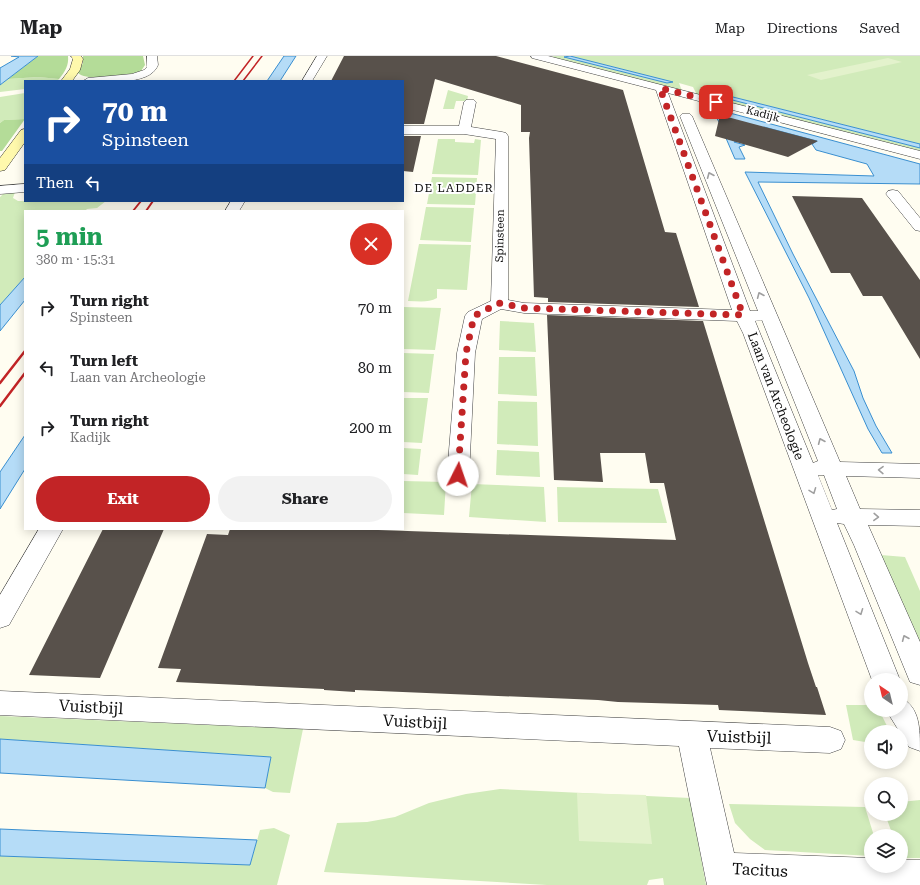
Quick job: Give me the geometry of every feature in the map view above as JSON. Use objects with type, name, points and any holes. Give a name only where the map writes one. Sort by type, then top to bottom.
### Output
[{"type":"street","points":[[67,80],[75,70],[78,59],[76,56]]},
{"type":"street","points":[[101,80],[128,78],[144,74],[153,68],[152,56]]},
{"type":"street","points":[[308,80],[322,56]]},
{"type":"street","name":"Kadijk","points":[[536,56],[920,155]]},
{"type":"street","name":"Laan van Archeologie","points":[[668,90],[743,315],[752,333],[883,673]]},
{"type":"street","name":"Laan van Archeologie","points":[[668,90],[769,316],[852,516],[869,552],[920,674]]},
{"type":"street","points":[[464,130],[470,102]]},
{"type":"street","name":"Spinsteen","points":[[404,130],[464,130],[502,136],[499,303]]},
{"type":"street","points":[[0,167],[24,134]]},
{"type":"street","points":[[0,190],[24,188]]},
{"type":"street","points":[[893,194],[920,227]]},
{"type":"street","points":[[458,475],[466,353],[474,316],[499,303],[524,308],[769,316]]},
{"type":"street","points":[[804,467],[920,471]]},
{"type":"street","points":[[823,516],[920,518]]},
{"type":"street","points":[[0,618],[50,530]]},
{"type":"street","name":"Vuistbijl","points":[[0,703],[830,740]]},
{"type":"street","points":[[905,717],[920,738]]},
{"type":"street","name":"Tacitus","points":[[692,735],[722,877],[920,878]]},
{"type":"green space","points":[[38,56],[68,56],[66,68],[59,79],[38,77],[8,79]]},
{"type":"green space","points":[[83,56],[143,56],[145,65],[141,71],[127,75],[99,78],[83,76],[78,73],[83,63]]},
{"type":"green space","points":[[566,56],[565,57],[672,82],[570,56],[920,56],[920,144],[709,91],[705,93],[920,148],[920,151],[697,95],[693,87],[679,83],[682,91],[552,57]]},
{"type":"green space","points":[[888,58],[902,62],[821,80],[807,75]]},
{"type":"green space","points":[[38,77],[59,79],[24,80],[24,89],[0,92],[0,85],[8,79]]},
{"type":"green space","points":[[448,90],[468,96],[467,101],[456,101],[454,109],[443,109]]},
{"type":"green space","points":[[24,93],[24,119],[4,120],[0,123],[0,97]]},
{"type":"green space","points":[[24,119],[2,151],[0,151],[0,123],[4,120]]},
{"type":"green space","points":[[438,139],[455,139],[455,142],[474,143],[475,139],[481,140],[478,175],[432,174]]},
{"type":"green space","points":[[432,177],[477,178],[475,205],[427,204]]},
{"type":"green space","points":[[15,192],[13,198],[24,202],[105,202],[97,208],[86,210],[24,210],[24,278],[0,305],[0,197],[3,194]]},
{"type":"green space","points":[[426,207],[474,208],[471,242],[420,240]]},
{"type":"green space","points":[[419,244],[471,245],[467,290],[437,289],[437,298],[434,300],[408,301]]},
{"type":"green space","points":[[404,307],[441,308],[435,350],[404,349]]},
{"type":"green space","points":[[500,321],[534,323],[536,352],[499,350]]},
{"type":"green space","points":[[404,353],[434,354],[429,393],[404,392]]},
{"type":"green space","points":[[499,357],[535,357],[537,396],[498,394]]},
{"type":"green space","points":[[404,398],[428,398],[422,443],[404,442]]},
{"type":"green space","points":[[498,401],[537,402],[538,446],[497,444]]},
{"type":"green space","points":[[404,448],[421,449],[418,475],[404,474]]},
{"type":"green space","points":[[497,450],[539,452],[540,477],[496,475]]},
{"type":"green space","points":[[404,481],[446,482],[444,515],[404,513]]},
{"type":"green space","points":[[472,484],[544,487],[546,522],[469,517]]},
{"type":"green space","points":[[557,487],[658,489],[667,523],[558,522]]},
{"type":"green space","points":[[881,555],[905,557],[920,591],[920,648]]},
{"type":"green space","points":[[846,705],[864,705],[864,717],[882,717],[886,725],[864,725],[864,742],[853,740]]},
{"type":"green space","points":[[0,716],[303,729],[290,793],[273,792],[265,788],[271,757],[0,739]]},
{"type":"green space","points":[[500,789],[690,798],[706,885],[664,885],[663,878],[649,880],[647,885],[547,885],[324,872],[337,823],[367,822],[395,817],[429,803],[466,794]]},
{"type":"green space","points":[[577,793],[646,795],[652,844],[579,841]]},
{"type":"green space","points":[[920,800],[920,858],[908,858],[908,829],[890,829],[888,821],[908,821],[908,801]]},
{"type":"green space","points":[[729,804],[864,807],[864,821],[869,821],[872,829],[864,829],[864,856],[765,850],[750,839],[735,823]]},
{"type":"green space","points":[[274,828],[290,835],[277,885],[0,885],[0,856],[250,865],[260,830]]},
{"type":"water","points":[[11,56],[38,56],[0,85],[0,68],[19,57]]},
{"type":"water","points":[[284,56],[296,56],[281,80],[268,80]]},
{"type":"water","points":[[570,56],[673,82],[667,83],[564,57]]},
{"type":"water","points":[[709,91],[920,144],[920,148],[705,93]]},
{"type":"water","points":[[715,109],[920,164],[920,184],[758,182],[793,254],[854,371],[863,398],[876,426],[892,453],[882,453],[868,429],[809,298],[745,172],[874,176],[867,164],[816,150],[812,144],[817,141],[764,127],[734,142],[745,145],[739,147],[745,159],[735,159],[719,122],[712,110]]},
{"type":"water","points":[[24,278],[24,301],[0,331],[0,305]]},
{"type":"water","points":[[24,436],[24,471],[0,509],[0,472]]},
{"type":"water","points":[[0,739],[271,757],[265,788],[0,773]]},
{"type":"water","points":[[0,829],[257,840],[250,865],[0,856]]},
{"type":"building","points":[[344,56],[496,56],[623,90],[665,232],[676,233],[699,307],[548,302],[548,298],[534,297],[530,132],[521,132],[521,105],[435,79],[424,124],[404,124],[404,80],[332,80]]},
{"type":"building","points":[[720,115],[818,141],[788,157],[715,136]]},
{"type":"building","points":[[404,136],[421,136],[413,172],[404,171]]},
{"type":"building","points":[[792,196],[862,198],[920,280],[920,359],[882,296],[863,296],[850,273],[831,273]]},
{"type":"building","points":[[547,315],[703,321],[808,663],[826,715],[719,710],[718,705],[355,690],[355,692],[324,689],[176,682],[181,669],[158,668],[207,534],[228,535],[230,530],[379,530],[676,540],[664,483],[650,483],[645,453],[600,453],[603,482],[554,480]]},
{"type":"building","points":[[102,530],[164,530],[100,678],[29,675]]},
{"type":"railway","points":[[235,80],[253,56]]},
{"type":"railway","points":[[244,80],[262,56]]},
{"type":"railway","points":[[134,210],[140,202]]},
{"type":"railway","points":[[147,210],[152,202]]},
{"type":"railway","points":[[0,383],[24,352]]},
{"type":"railway","points":[[0,406],[24,374]]},
{"type":"district","name":"DE LADDER","points":[[454,188]]},
{"type":"route","points":[[458,475],[466,353],[474,316],[499,303],[524,308],[743,315],[660,88],[716,102]]}]
